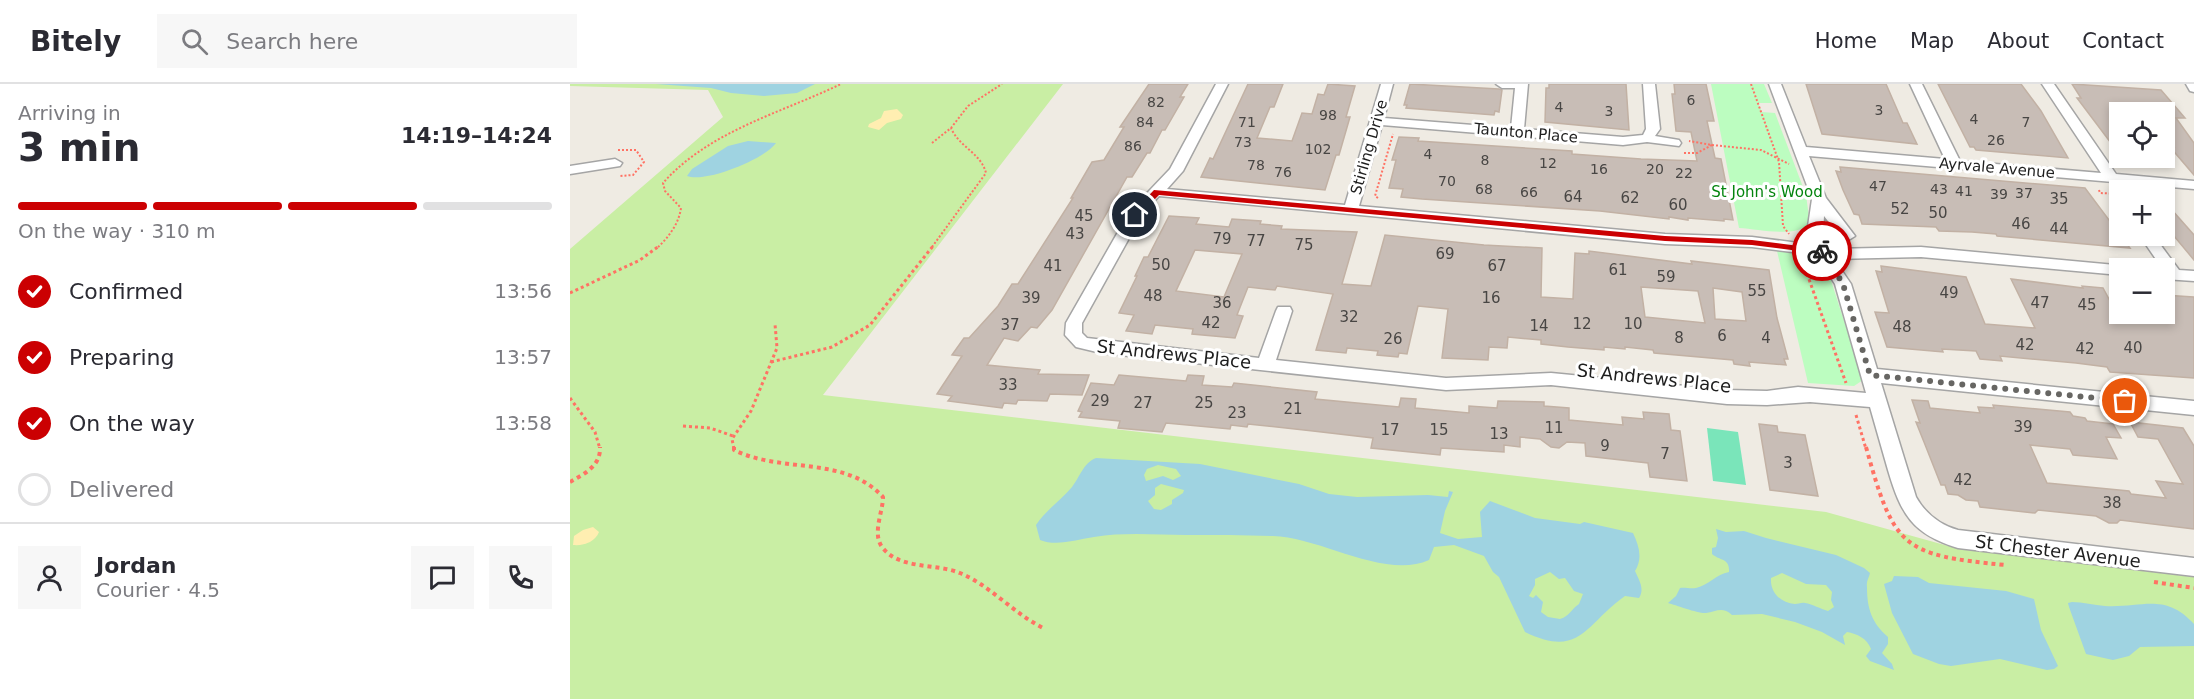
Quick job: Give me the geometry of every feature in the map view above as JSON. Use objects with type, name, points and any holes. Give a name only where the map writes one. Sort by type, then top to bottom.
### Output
[{"type":"street","points":[[1157,192],[1178,167],[1222,84]]},
{"type":"street","name":"Stirling Drive","points":[[1350,210],[1387,84]]},
{"type":"street","points":[[1502,84],[1522,85],[1517,132]]},
{"type":"street","points":[[1647,138],[1653,129],[1649,84]]},
{"type":"street","points":[[1775,84],[1819,199],[1849,245],[1843,284]]},
{"type":"street","points":[[1916,84],[1955,165]]},
{"type":"street","points":[[2048,84],[2110,178]]},
{"type":"street","points":[[2192,84],[2194,88]]},
{"type":"street","name":"Taunton Place","points":[[1377,121],[1623,141],[1647,138],[1674,143]]},
{"type":"street","name":"Ayrvale Avenue","points":[[1801,151],[2194,185]]},
{"type":"street","points":[[570,170],[615,163]]},
{"type":"street","points":[[1157,192],[1665,239],[1752,242],[1822,251],[1833,255],[1849,245]]},
{"type":"street","name":"St Andrews Place","points":[[1157,192],[1135,215],[1073,324],[1074,337],[1082,343],[1446,384],[1561,380],[1727,397],[1767,398],[1810,395],[1878,401]]},
{"type":"street","points":[[1819,199],[1812,243],[1822,251],[1843,284],[1878,401]]},
{"type":"street","points":[[1752,242],[1829,231],[1849,245],[2109,269]]},
{"type":"street","points":[[2175,274],[2194,276]]},
{"type":"street","name":"St Andrews Place","points":[[1266,364],[1284,311]]},
{"type":"street","points":[[1870,375],[2194,408]]},
{"type":"street","name":"St Chester Avenue","points":[[1878,401],[1911,509],[1926,524],[1943,534],[1958,539],[2194,567]]},
{"type":"path","points":[[570,293],[647,257],[666,240],[676,223],[681,208],[665,190],[663,183],[681,164],[724,138],[841,84]]},
{"type":"path","points":[[932,143],[951,128],[968,106],[1002,84]]},
{"type":"path","points":[[771,362],[832,347],[870,325],[959,213],[983,180],[985,168],[981,161],[955,138],[951,128]]},
{"type":"path","points":[[1382,201],[1376,196],[1391,135]]},
{"type":"path","points":[[1712,145],[1761,150],[1778,158]]},
{"type":"path","points":[[775,324],[778,340],[771,362],[751,411],[734,436],[732,447],[740,454],[786,464],[826,468],[874,486],[883,496],[879,533],[880,542],[887,551],[902,560],[961,573],[1024,619],[1045,629]]},
{"type":"path","points":[[570,398],[599,433],[600,448],[598,461],[594,467],[570,482]]},
{"type":"path","points":[[683,426],[707,428],[734,436]]},
{"type":"green space","points":[[570,84],[1063,84],[823,395],[1826,512],[1959,549],[2194,577],[2194,699],[570,699],[570,249],[723,117],[708,90],[570,86]]},
{"type":"green space","name":"St John's Wood","points":[[1711,84],[1764,84],[1772,103],[1758,103],[1762,112],[1775,113],[1806,195],[1810,224],[1795,231],[1785,232],[1739,228]]},
{"type":"green space","points":[[1777,251],[1810,256],[1827,268],[1863,380],[1854,386],[1808,383]]},
{"type":"green space","points":[[1707,428],[1738,432],[1746,485],[1713,481]]},
{"type":"sand","points":[[897,109],[903,115],[901,119],[887,123],[879,130],[868,127],[869,124],[881,118],[884,111]]},
{"type":"sand","points":[[593,527],[599,532],[592,541],[573,545],[574,536]]},
{"type":"water","points":[[656,84],[815,84],[797,93],[764,96],[731,93],[711,88]]},
{"type":"water","points":[[748,141],[776,143],[760,156],[721,173],[687,176],[692,169],[728,146]]},
{"type":"water","points":[[1096,458],[1200,464],[1299,484],[1329,494],[1357,497],[1428,495],[1448,497],[1449,491],[1453,492],[1445,511],[1440,533],[1458,539],[1482,537],[1480,512],[1490,501],[1535,518],[1580,524],[1584,522],[1633,533],[1639,552],[1639,561],[1635,571],[1641,584],[1641,595],[1639,598],[1625,596],[1581,635],[1559,642],[1525,632],[1499,577],[1493,572],[1484,556],[1454,545],[1434,547],[1429,560],[1412,565],[1393,565],[1291,538],[1273,536],[1129,534],[1106,535],[1060,543],[1040,540],[1036,525],[1072,487],[1092,460]],"holes":[[[1158,465],[1176,469],[1181,476],[1173,480],[1163,476],[1146,481],[1144,475],[1147,469]],[[1161,484],[1184,490],[1172,500],[1172,504],[1161,510],[1154,509],[1148,501],[1155,495],[1155,488]],[[1550,572],[1559,579],[1565,578],[1574,591],[1583,594],[1579,604],[1563,618],[1548,617],[1541,612],[1543,602],[1536,595],[1533,598],[1529,596],[1535,585],[1535,579]]]},
{"type":"water","points":[[1716,529],[1726,532],[1744,531],[1836,555],[1864,568],[1870,573],[1867,585],[1868,602],[1872,615],[1888,637],[1888,644],[1882,653],[1892,664],[1894,670],[1870,661],[1866,656],[1871,649],[1867,642],[1851,633],[1847,632],[1843,636],[1845,645],[1822,632],[1795,622],[1762,614],[1732,615],[1722,610],[1703,613],[1668,603],[1676,596],[1680,588],[1701,587],[1729,572],[1728,564],[1712,554],[1712,548],[1716,547],[1718,538]],"holes":[[[1782,573],[1806,584],[1826,585],[1832,592],[1831,600],[1834,607],[1828,611],[1808,604],[1785,602],[1774,593],[1771,578]]]},
{"type":"water","points":[[1894,576],[1918,577],[1929,583],[2006,591],[2034,599],[2041,630],[2058,666],[2047,670],[2000,659],[1951,666],[1913,654],[1892,613],[1884,584],[1892,581]]},
{"type":"water","points":[[2068,603],[2105,606],[2152,604],[2173,608],[2194,624],[2194,646],[2140,647],[2129,656],[2113,660],[2086,654],[2069,607]]},
{"type":"building","points":[[1149,84],[1188,84],[1180,97],[1184,97],[1150,153],[1147,153],[1132,177],[1127,177],[1052,310],[1037,328],[1031,327],[1018,341],[1004,338],[987,365],[1040,370],[1038,374],[1089,375],[1082,395],[1050,394],[1047,401],[1018,400],[1016,404],[1004,403],[1002,408],[948,401],[952,396],[937,394],[962,356],[952,355],[964,338],[969,338],[998,306],[1012,284],[1018,284],[1073,198],[1071,198],[1092,162],[1104,160],[1124,127],[1120,127]]},
{"type":"building","points":[[1248,84],[1283,84],[1274,107],[1270,107],[1257,138],[1292,141],[1302,113],[1312,114],[1318,94],[1324,95],[1328,84],[1355,86],[1346,117],[1350,117],[1339,155],[1336,155],[1325,190],[1201,177],[1210,158],[1213,159]]},
{"type":"building","points":[[1410,84],[1499,89],[1502,90],[1499,112],[1495,111],[1494,115],[1406,108],[1407,105],[1404,105]]},
{"type":"building","points":[[1549,84],[1626,84],[1629,130],[1545,122],[1546,88],[1549,88]]},
{"type":"building","points":[[1674,84],[1706,84],[1714,121],[1707,121],[1715,158],[1721,159],[1733,220],[1688,218],[1688,220],[1669,217],[1669,219],[1600,211],[1422,199],[1401,197],[1403,189],[1389,188],[1396,160],[1392,160],[1399,137],[1419,138],[1418,141],[1572,151],[1572,154],[1697,161],[1691,132],[1676,131],[1672,94],[1675,94]]},
{"type":"building","points":[[1806,84],[1886,84],[1903,123],[1907,123],[1917,144],[1822,134]]},
{"type":"building","points":[[1938,84],[2021,84],[2041,111],[2068,158],[1976,150],[1970,147]]},
{"type":"building","points":[[2072,84],[2161,90],[2171,102],[2109,102],[2109,140],[2077,98],[2081,98]]},
{"type":"building","points":[[2175,106],[2185,118],[2176,118],[2194,143],[2194,175],[2175,153]]},
{"type":"building","points":[[1840,167],[2085,188],[2109,220],[2109,246],[2128,246],[2130,248],[1997,236],[1996,234],[1939,231],[1936,227],[1862,224],[1859,215],[1854,214],[1836,171],[1841,172]]},
{"type":"building","points":[[2175,213],[2194,235],[2194,260],[2175,237]]},
{"type":"building","points":[[1169,216],[1199,218],[1196,224],[1229,227],[1232,219],[1261,221],[1260,224],[1282,226],[1281,229],[1357,232],[1342,284],[1371,286],[1385,235],[1542,248],[1541,297],[1573,299],[1575,253],[1589,254],[1589,251],[1692,264],[1691,261],[1769,270],[1777,318],[1788,359],[1784,359],[1786,365],[1749,362],[1750,366],[1734,364],[1733,360],[1654,353],[1653,350],[1625,347],[1625,349],[1604,347],[1604,350],[1568,347],[1541,344],[1541,340],[1508,337],[1507,348],[1489,347],[1488,360],[1442,358],[1448,309],[1418,306],[1407,354],[1399,353],[1398,357],[1377,355],[1378,351],[1347,348],[1346,353],[1316,350],[1333,294],[1277,286],[1275,290],[1248,287],[1237,315],[1243,316],[1235,338],[1192,334],[1193,329],[1155,325],[1152,334],[1126,331],[1134,315],[1119,313],[1144,257],[1148,257]],"holes":[[[1195,250],[1242,254],[1224,297],[1176,291]],[[1641,287],[1698,291],[1705,323],[1645,317]],[[1713,288],[1742,292],[1746,321],[1715,319]]]},
{"type":"building","points":[[1881,266],[1966,277],[1985,324],[2035,328],[2011,279],[2083,288],[2082,286],[2103,288],[2109,299],[2109,324],[2175,324],[2175,296],[2194,297],[2194,378],[2110,372],[2107,367],[2000,356],[2002,361],[1980,359],[1976,351],[1942,349],[1943,352],[1887,347],[1875,312],[1889,313],[1876,271],[1882,272]]},
{"type":"building","points":[[1119,375],[1186,381],[1188,375],[1204,376],[1202,385],[1232,387],[1234,383],[1317,392],[1315,399],[1399,407],[1401,398],[1416,399],[1415,408],[1469,413],[1469,406],[1497,408],[1498,401],[1544,402],[1544,406],[1569,408],[1569,420],[1623,425],[1622,417],[1644,419],[1643,412],[1669,414],[1671,430],[1680,431],[1687,481],[1650,477],[1648,463],[1586,456],[1585,443],[1567,442],[1559,448],[1551,447],[1540,439],[1520,437],[1520,447],[1504,445],[1504,452],[1441,448],[1440,455],[1371,448],[1373,438],[1248,424],[1247,427],[1231,425],[1230,429],[1166,423],[1162,432],[1118,428],[1120,421],[1079,417],[1082,412],[1078,411],[1091,383],[1114,385]]},
{"type":"building","points":[[1912,400],[1928,401],[1930,408],[1980,413],[1978,407],[1994,408],[1993,405],[2070,412],[2073,416],[2085,418],[2087,421],[2113,424],[2121,438],[2106,437],[2117,459],[2073,455],[2070,449],[2030,445],[2047,483],[2129,491],[2131,494],[2166,498],[2156,481],[2183,484],[2158,439],[2138,437],[2130,422],[2183,428],[2194,446],[2194,529],[2120,520],[2117,523],[2109,523],[2096,516],[2038,510],[2035,513],[1980,507],[1978,501],[1948,494],[1945,485],[1941,485],[1916,422],[1920,423]]},
{"type":"building","points":[[1759,424],[1777,426],[1778,432],[1805,435],[1818,496],[1770,490]]},
{"type":"way so far","points":[[1822,251],[1843,284],[1870,375],[2125,401]]},
{"type":"route","points":[[1135,215],[1143,204],[1157,192],[1665,239],[1752,242],[1822,251]]}]
